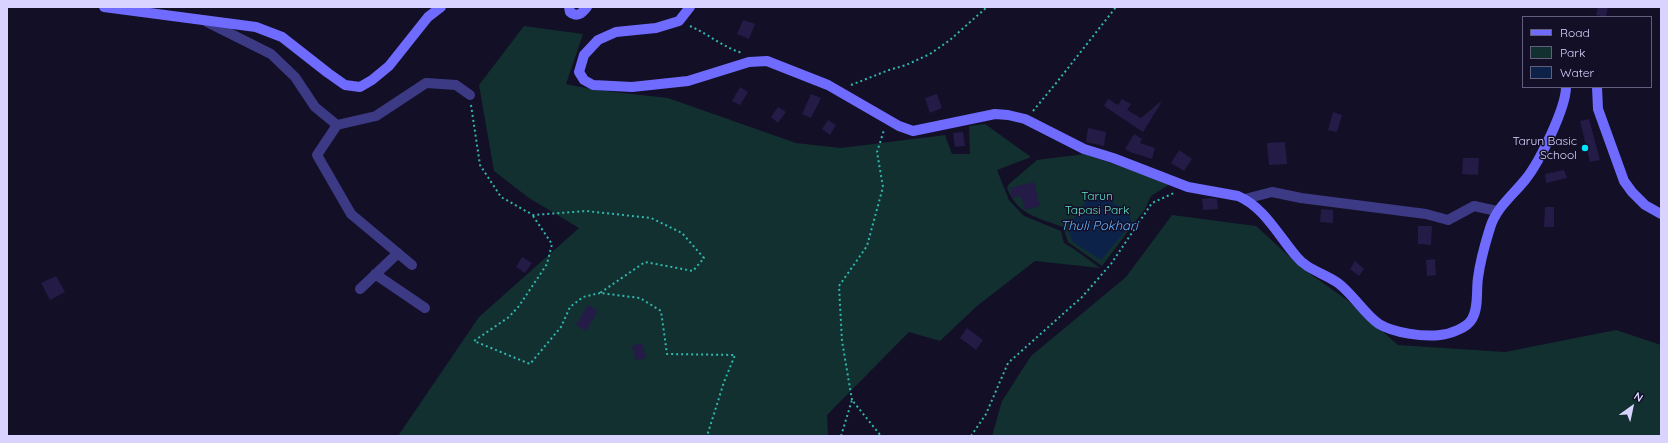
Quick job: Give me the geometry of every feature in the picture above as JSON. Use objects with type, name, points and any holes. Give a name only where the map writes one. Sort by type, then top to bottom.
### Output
[{"type":"main road","points":[[104,7],[256,27],[282,36],[345,85],[360,87],[372,80],[389,66],[428,17],[441,7]]},
{"type":"main road","points":[[569,7],[570,12],[576,15],[580,14],[587,7]]},
{"type":"main road","points":[[690,7],[679,21],[656,28],[616,32],[598,40],[584,55],[579,72],[584,80],[592,85],[632,87],[688,81],[748,62],[767,61],[828,85],[899,126],[913,131],[995,114],[1025,119],[1084,150],[1113,158],[1188,187],[1238,196],[1245,199],[1264,215],[1296,257],[1307,268],[1337,282],[1348,291],[1378,323],[1389,329],[1427,336],[1446,334],[1471,321],[1475,311],[1478,277],[1490,227],[1497,212],[1533,170],[1561,111],[1566,96],[1566,88]]},
{"type":"main road","points":[[1597,88],[1598,109],[1624,181],[1632,192],[1645,205],[1661,214]]},
{"type":"street","points":[[206,21],[271,54],[295,77],[315,107],[337,125]]},
{"type":"street","points":[[412,265],[351,214],[317,154],[337,125],[376,116],[426,83],[456,85],[470,95]]},
{"type":"street","points":[[1245,199],[1272,192],[1301,198],[1426,214],[1448,220],[1474,206],[1497,212]]},
{"type":"street","points":[[360,289],[398,253]]},
{"type":"street","points":[[375,274],[425,308]]},
{"type":"path","points":[[850,86],[889,70],[906,65],[930,54],[950,40],[987,7]]},
{"type":"path","points":[[1025,119],[1057,82],[1116,7]]},
{"type":"path","points":[[679,21],[703,32],[732,50],[746,54]]},
{"type":"path","points":[[470,95],[480,164],[501,197],[533,215],[552,244],[547,264],[519,306],[509,317],[474,341],[530,364],[560,327],[570,307],[583,297],[600,293],[640,298],[661,311],[667,354],[735,355],[722,390],[708,436]]},
{"type":"path","points":[[841,436],[852,400],[842,341],[839,286],[867,246],[883,187],[878,152],[887,119]]},
{"type":"path","points":[[971,436],[986,414],[1008,363],[1082,297],[1111,264],[1152,203],[1188,187]]},
{"type":"path","points":[[533,215],[586,211],[651,218],[682,233],[704,258],[694,271],[645,262],[600,293]]},
{"type":"path","points":[[852,400],[881,436]]},
{"type":"green space","points":[[524,26],[583,34],[566,84],[596,90],[668,98],[796,143],[841,148],[945,135],[952,154],[970,154],[969,126],[985,124],[1031,157],[997,170],[1009,200],[1024,216],[1061,231],[1064,243],[1100,268],[1035,261],[977,306],[940,341],[909,332],[827,415],[828,436],[398,436],[479,317],[579,228],[529,198],[494,171],[479,85]]},
{"type":"green space","name":"Tarun Tapasi Park","points":[[1085,154],[1170,184],[1151,196],[1145,209],[1102,266],[1068,242],[1063,227],[1037,218],[1023,210],[1011,197],[1007,188],[1009,184],[1037,160]]},
{"type":"green space","points":[[1172,215],[1256,226],[1302,268],[1347,300],[1398,345],[1505,352],[1616,330],[1661,345],[1661,436],[992,436],[1002,401],[1031,356],[1126,277]]},
{"type":"water","name":"Thuli Pokhari","points":[[1101,194],[1129,214],[1132,223],[1101,260],[1073,242],[1067,229],[1087,200]]},
{"type":"building","points":[[1598,7],[1608,7],[1606,16],[1596,15]]},
{"type":"building","points":[[743,20],[755,24],[749,39],[737,34]]},
{"type":"building","points":[[740,87],[748,92],[740,105],[732,101]]},
{"type":"building","points":[[811,94],[821,98],[811,118],[802,114]]},
{"type":"building","points":[[937,94],[942,108],[930,113],[925,98]]},
{"type":"building","points":[[1108,99],[1118,105],[1122,99],[1131,104],[1127,110],[1141,118],[1160,102],[1161,103],[1143,132],[1104,106]]},
{"type":"building","points":[[778,107],[786,112],[778,123],[771,117]]},
{"type":"building","points":[[1333,112],[1342,115],[1337,132],[1328,130]]},
{"type":"building","points":[[1589,119],[1600,160],[1590,162],[1580,121]]},
{"type":"building","points":[[828,120],[836,125],[830,135],[822,129]]},
{"type":"building","points":[[1088,128],[1106,132],[1104,146],[1086,142]]},
{"type":"building","points":[[963,132],[965,146],[955,147],[953,133]]},
{"type":"building","points":[[1134,134],[1142,139],[1140,143],[1155,148],[1152,159],[1125,149]]},
{"type":"building","points":[[1285,142],[1287,164],[1269,165],[1267,143]]},
{"type":"building","points":[[1179,150],[1192,159],[1184,171],[1171,163]]},
{"type":"building","points":[[1463,158],[1479,158],[1478,175],[1462,174]]},
{"type":"building","points":[[1564,170],[1567,178],[1546,183],[1545,174]]},
{"type":"building","points":[[1034,182],[1040,206],[1025,210],[1021,196],[1012,198],[1010,188]]},
{"type":"building","points":[[1202,199],[1217,199],[1218,209],[1203,210]]},
{"type":"building","points":[[1545,207],[1554,207],[1554,227],[1544,227]]},
{"type":"building","points":[[1321,209],[1333,210],[1333,223],[1320,222]]},
{"type":"building","points":[[1418,226],[1432,226],[1431,245],[1418,244]]},
{"type":"building","points":[[522,257],[532,263],[525,273],[516,267]]},
{"type":"building","points":[[1435,259],[1436,275],[1427,276],[1426,260]]},
{"type":"building","points":[[1355,261],[1364,269],[1359,276],[1350,269]]},
{"type":"building","points":[[56,276],[65,292],[50,300],[41,283]]},
{"type":"building","points":[[588,305],[598,311],[586,331],[576,325]]},
{"type":"building","points":[[967,328],[983,340],[976,350],[960,338]]},
{"type":"building","points":[[642,343],[646,358],[636,361],[632,346]]},
{"type":"place","name":"Tarun Basic School","points":[[1585,148]]}]
